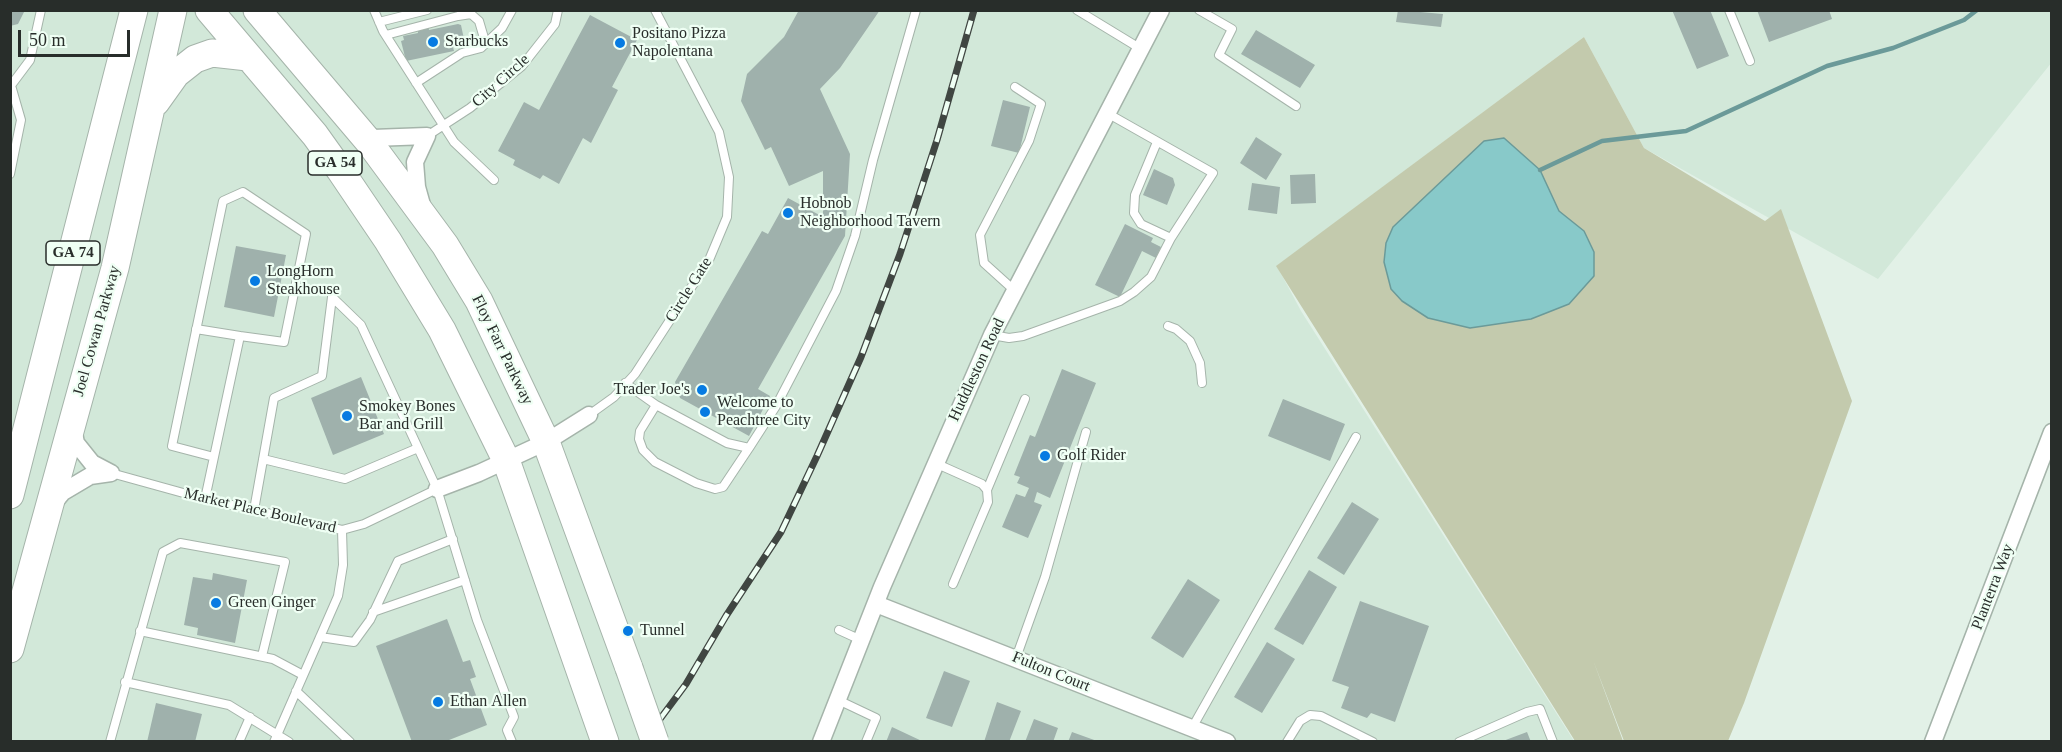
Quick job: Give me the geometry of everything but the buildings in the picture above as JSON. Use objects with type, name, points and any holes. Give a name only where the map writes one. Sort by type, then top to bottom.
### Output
[{"type":"main road","name":"GA 74","points":[[10,495],[16,452],[134,10]]},
{"type":"main road","name":"Joel Cowan Parkway","points":[[10,649],[115,268],[173,10]]},
{"type":"main road","name":"GA 54","points":[[209,10],[315,135],[388,241],[442,330],[506,460],[605,741]]},
{"type":"main road","name":"Floy Farr Parkway","points":[[257,10],[350,119],[426,218],[479,301],[546,442],[655,741]]},
{"type":"main road","points":[[152,107],[176,74],[195,59],[212,53],[248,57]]},
{"type":"street","name":"Huddleston Road","points":[[821,741],[934,463],[992,335],[1161,10]]},
{"type":"street","name":"City Circle","points":[[350,119],[373,138],[427,136]]},
{"type":"street","points":[[426,218],[417,186],[415,162],[427,136]]},
{"type":"street","name":"Market Place Boulevard","points":[[437,489],[546,442],[589,415]]},
{"type":"street","name":"Market Place Boulevard","points":[[71,422],[76,443],[92,463],[111,474]]},
{"type":"street","name":"Planterra Way","points":[[1933,741],[2052,432]]},
{"type":"street","name":"Market Place Boulevard","points":[[47,511],[63,492],[90,476],[111,474]]},
{"type":"street","name":"Fulton Court","points":[[876,604],[1227,741]]},
{"type":"lane","points":[[10,174],[21,120],[11,83],[30,60],[41,10]]},
{"type":"lane","points":[[374,10],[386,35],[454,142],[494,180]]},
{"type":"lane","points":[[379,22],[427,10]]},
{"type":"lane","points":[[416,83],[462,53],[484,45],[502,28],[512,10]]},
{"type":"lane","name":"City Circle","points":[[427,136],[444,127],[522,66],[555,24],[558,10]]},
{"type":"lane","name":"Circle Gate","points":[[589,415],[614,397],[635,374],[710,260],[727,217],[729,177],[719,132],[655,10]]},
{"type":"lane","points":[[656,405],[640,431],[643,450],[655,462],[696,483],[715,489],[723,487],[776,406],[836,291],[855,236],[873,160],[916,10]]},
{"type":"lane","points":[[1077,10],[1088,13],[1141,49]]},
{"type":"lane","points":[[1199,10],[1232,29],[1219,55],[1296,106]]},
{"type":"lane","points":[[1729,10],[1750,61]]},
{"type":"lane","points":[[386,35],[471,14],[479,21],[484,45]]},
{"type":"lane","points":[[1015,87],[1041,104],[1029,141],[980,236],[984,263],[1015,291]]},
{"type":"lane","points":[[992,335],[1009,338],[1023,336],[1120,301],[1151,277],[1171,238],[1213,173],[1107,113]]},
{"type":"lane","points":[[1157,142],[1136,195],[1134,213],[1141,224],[1171,238]]},
{"type":"lane","points":[[196,328],[284,342],[306,234],[243,192],[224,201],[196,328],[172,446],[214,457]]},
{"type":"lane","points":[[254,510],[274,398],[322,376],[332,297],[361,325],[437,489],[477,620],[514,717],[507,730],[512,741]]},
{"type":"lane","points":[[1168,326],[1176,328],[1190,341],[1200,363],[1202,383]]},
{"type":"lane","points":[[205,499],[240,336]]},
{"type":"lane","points":[[625,383],[656,405],[727,443],[749,448]]},
{"type":"lane","points":[[953,584],[988,502],[987,489],[1024,399]]},
{"type":"lane","points":[[1016,658],[1045,577],[1086,432]]},
{"type":"lane","points":[[1192,728],[1356,437]]},
{"type":"lane","points":[[263,459],[345,478],[418,448]]},
{"type":"lane","points":[[934,463],[982,484],[987,489]]},
{"type":"lane","name":"Market Place Boulevard","points":[[111,474],[205,499],[342,530],[364,524],[437,489]]},
{"type":"lane","points":[[275,738],[338,596],[343,565],[342,530]]},
{"type":"lane","points":[[320,637],[354,642],[373,612],[398,561],[453,539]]},
{"type":"lane","points":[[110,741],[163,552],[180,543],[285,562],[262,656]]},
{"type":"lane","points":[[373,612],[465,580]]},
{"type":"lane","points":[[839,630],[861,640]]},
{"type":"lane","points":[[140,631],[262,656],[273,659],[303,675]]},
{"type":"lane","points":[[125,682],[229,705],[250,717],[275,738],[289,741]]},
{"type":"lane","points":[[296,691],[350,741]]},
{"type":"lane","points":[[838,700],[876,718],[866,741]]},
{"type":"lane","points":[[1459,741],[1527,712],[1540,709],[1553,741]]},
{"type":"lane","points":[[1287,741],[1300,721],[1310,715],[1321,716],[1373,741]]},
{"type":"lane","points":[[239,741],[250,717]]},
{"type":"shaded area","points":[[2051,10],[2052,62],[1878,279],[1644,148],[1584,37],[1277,266],[1301,311],[1574,741],[11,742],[10,11]]},
{"type":"shaded area","points":[[1584,37],[1644,148],[1765,221],[1781,209],[1852,401],[1744,703],[1728,741],[1624,741],[1593,660],[1623,741],[1575,741],[1276,266]]},
{"type":"water","points":[[1504,138],[1540,170],[1559,211],[1584,231],[1594,252],[1594,276],[1569,304],[1531,319],[1470,328],[1428,318],[1402,301],[1391,289],[1384,262],[1386,243],[1393,227],[1484,141]]},
{"type":"waterway","points":[[1540,170],[1602,141],[1686,131],[1827,66],[1893,48],[1964,20],[1977,10]]},
{"type":"railway","points":[[643,742],[686,684],[726,616],[781,532],[817,456],[861,357],[900,254],[937,140],[974,10]]},
{"type":"place","name":"Starbucks","points":[[433,42]]},
{"type":"place","name":"Positano Pizza Napolentana","points":[[620,43]]},
{"type":"place","name":"Hobnob Neighborhood Tavern","points":[[788,213]]},
{"type":"place","name":"LongHorn Steakhouse","points":[[255,281]]},
{"type":"place","name":"Trader Joe's","points":[[702,390]]},
{"type":"place","name":"Welcome to Peachtree City","points":[[705,412]]},
{"type":"place","name":"Smokey Bones Bar and Grill","points":[[347,416]]},
{"type":"place","name":"Golf Rider","points":[[1045,456]]},
{"type":"place","name":"Green Ginger","points":[[216,603]]},
{"type":"place","name":"Tunnel","points":[[628,631]]},
{"type":"place","name":"Ethan Allen","points":[[438,702]]}]
